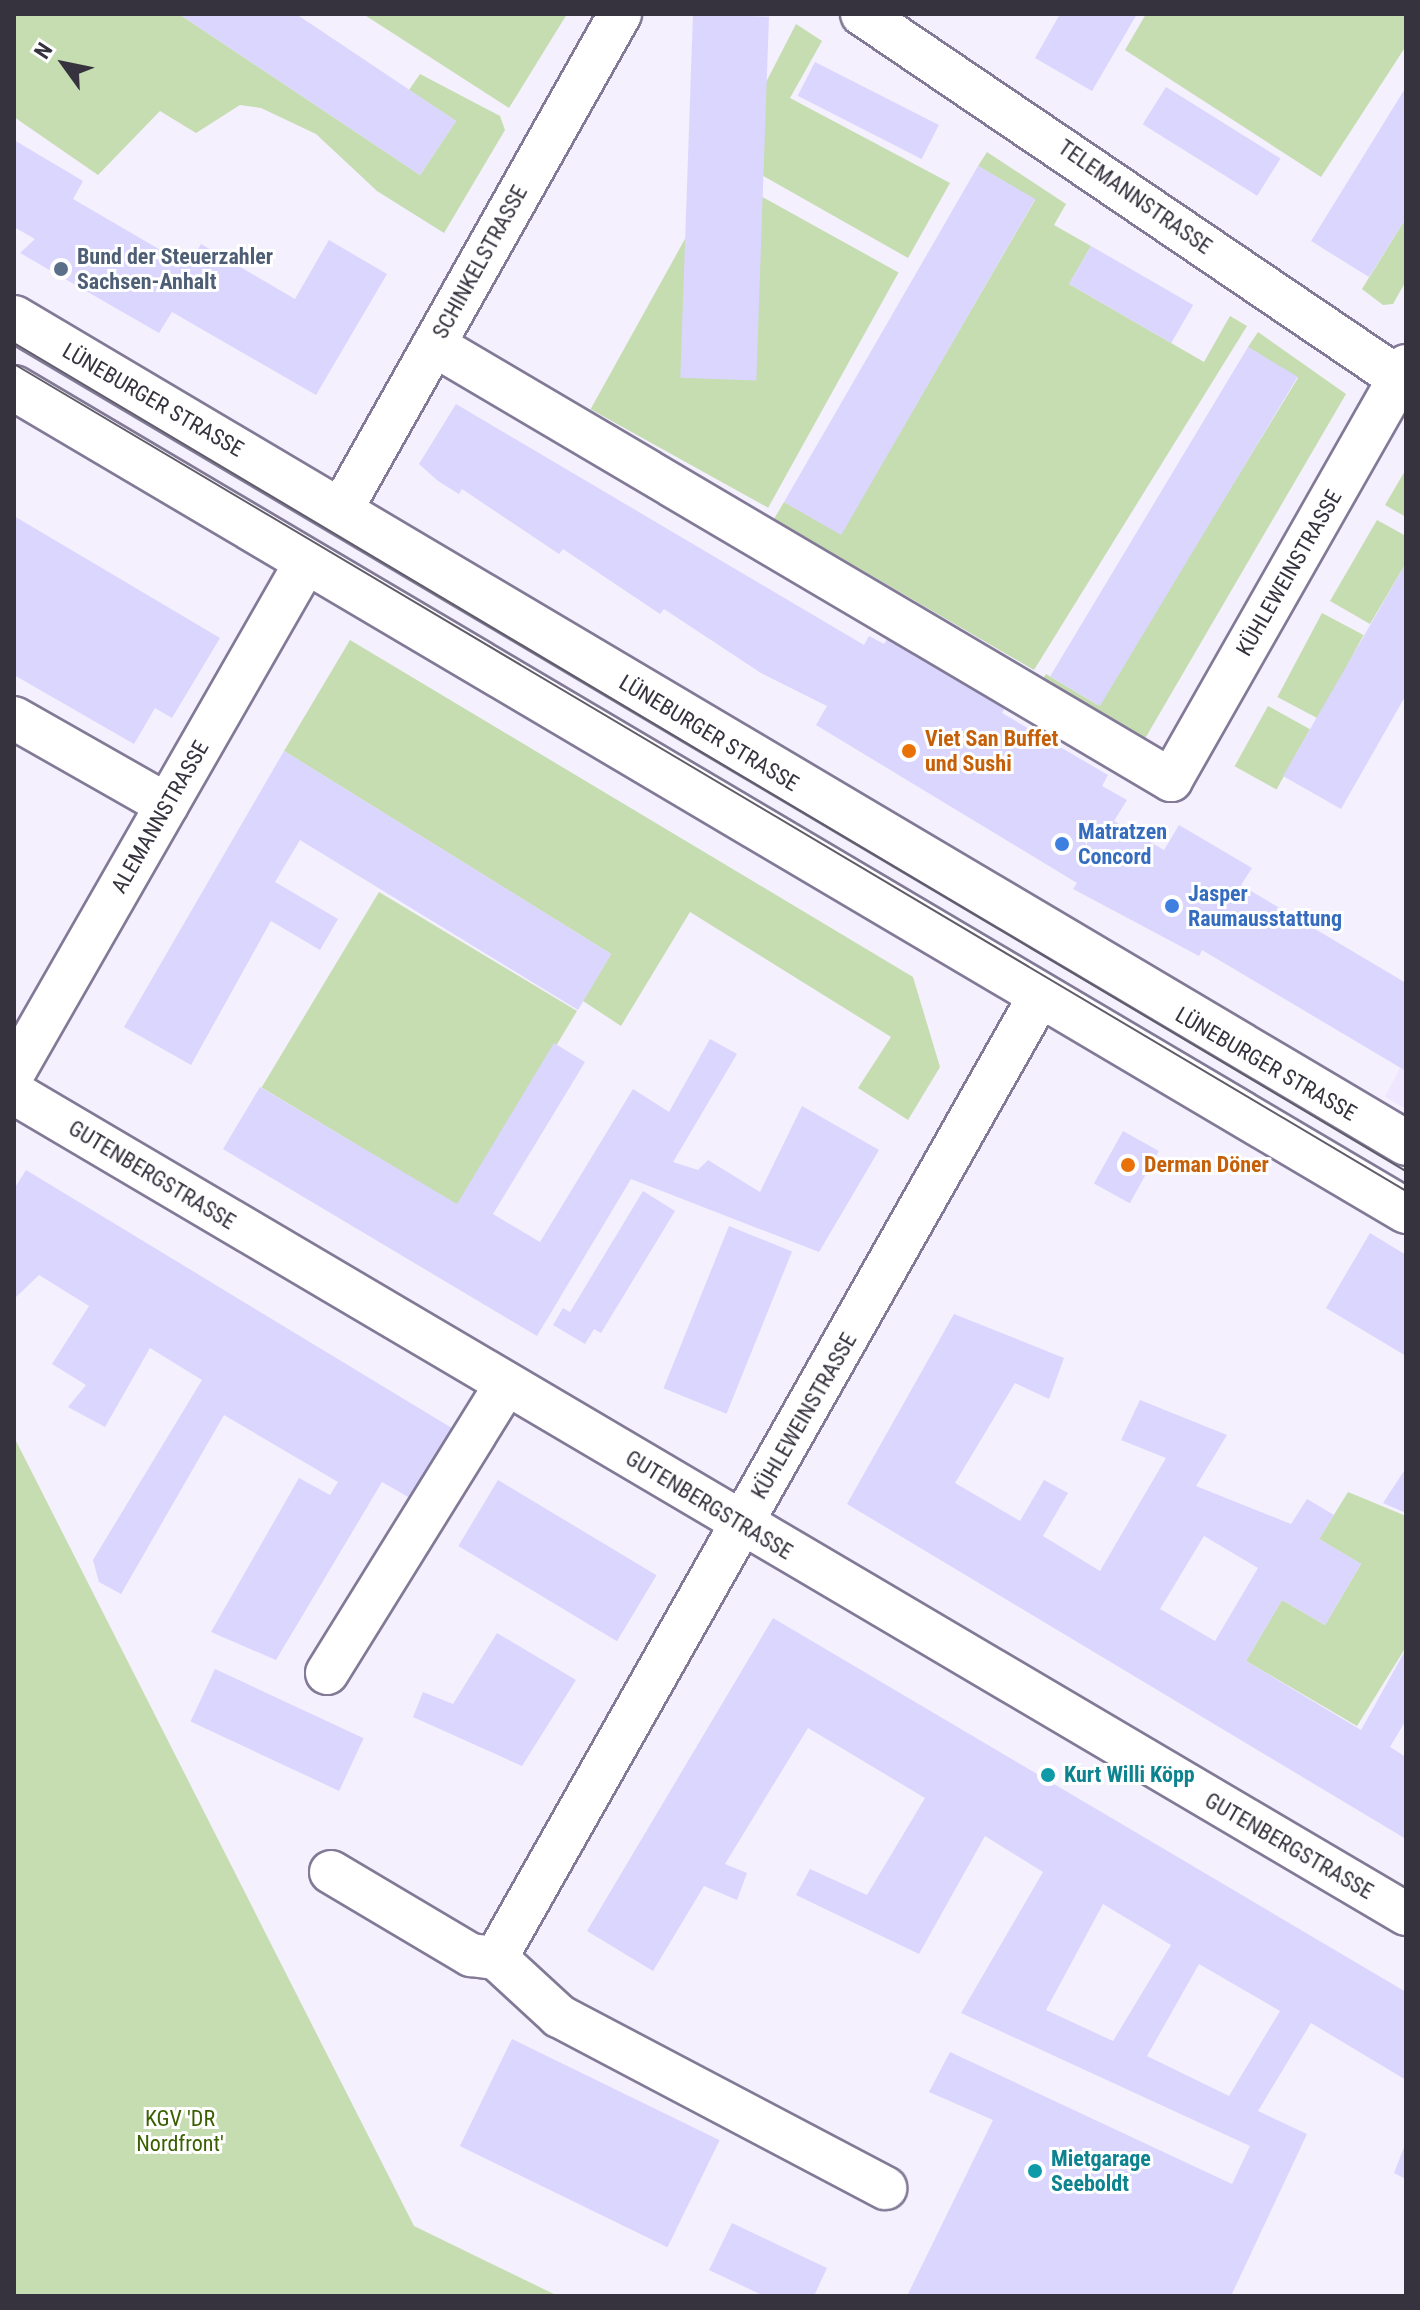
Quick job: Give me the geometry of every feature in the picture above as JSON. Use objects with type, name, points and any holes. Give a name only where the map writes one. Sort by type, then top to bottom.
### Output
[{"type":"main road","name":"LÜNEBURGER STRASSE","points":[[14,318],[1406,1143]]},
{"type":"main road","points":[[14,388],[1038,999],[1406,1211]]},
{"type":"street","name":"SCHINKELSTRASSE","points":[[341,510],[620,14]]},
{"type":"street","name":"TELEMANNSTRASSE","points":[[862,14],[1404,376]]},
{"type":"street","name":"KÜHLEWEINSTRASSE","points":[[434,345],[1171,780],[1404,376]]},
{"type":"street","name":"ALEMANNSTRASSE","points":[[20,1047],[167,805],[306,562]]},
{"type":"street","points":[[14,718],[167,805]]},
{"type":"street","name":"KÜHLEWEINSTRASSE","points":[[496,1958],[1038,999]]},
{"type":"street","name":"GUTENBERGSTRASSE","points":[[14,1093],[1406,1914]]},
{"type":"street","points":[[327,1673],[506,1384]]},
{"type":"street","points":[[331,1872],[471,1955],[496,1958],[559,2016],[885,2188]]},
{"type":"shaded area","points":[[1406,1056],[1406,1109],[1385,1097]]},
{"type":"green space","points":[[14,14],[179,14],[420,175],[456,121],[409,90],[420,74],[500,116],[505,130],[444,233],[377,191],[316,134],[261,108],[240,105],[196,133],[160,111],[98,175],[14,117]]},
{"type":"green space","points":[[363,14],[567,14],[509,108]]},
{"type":"green space","points":[[1146,14],[1406,14],[1406,46],[1321,177],[1125,50]]},
{"type":"green space","points":[[796,24],[822,41],[790,98],[950,183],[908,258],[728,156]]},
{"type":"green space","points":[[987,152],[1066,204],[1054,225],[1091,246],[1069,284],[1204,362],[1230,316],[1247,326],[1034,670],[774,519],[784,502],[841,534],[1035,200],[978,166]]},
{"type":"green space","points":[[721,174],[899,272],[768,508],[591,409]]},
{"type":"green space","points":[[1406,218],[1406,281],[1393,304],[1383,305],[1362,289]]},
{"type":"green space","points":[[1258,332],[1346,394],[1143,742],[1038,686],[1046,674],[1098,705],[1298,378],[1248,347]]},
{"type":"green space","points":[[1406,469],[1406,517],[1385,505]]},
{"type":"green space","points":[[1377,520],[1406,536],[1406,563],[1370,624],[1330,601]]},
{"type":"green space","points":[[1322,613],[1363,635],[1319,719],[1277,697]]},
{"type":"green space","points":[[350,640],[913,977],[940,1067],[908,1120],[858,1088],[891,1037],[690,912],[621,1026],[583,1001],[611,954],[284,751]]},
{"type":"green space","points":[[1268,706],[1310,729],[1277,790],[1235,766]]},
{"type":"green space","points":[[379,892],[577,1011],[460,1206],[262,1087]]},
{"type":"green space","name":"KGV 'DR Nordfront'","points":[[14,1437],[414,2226],[558,2296],[14,2296]]},
{"type":"green space","points":[[1348,1492],[1406,1516],[1406,1647],[1357,1726],[1246,1661],[1282,1600],[1325,1625],[1361,1564],[1319,1539]]},
{"type":"building","points":[[179,14],[296,14],[456,121],[420,175]]},
{"type":"building","points":[[693,14],[769,17],[756,380],[680,378]]},
{"type":"building","points":[[1060,14],[1137,14],[1092,91],[1035,58]]},
{"type":"building","points":[[815,62],[939,125],[922,159],[798,96]]},
{"type":"building","points":[[1166,87],[1280,159],[1257,196],[1143,124]]},
{"type":"building","points":[[1406,87],[1406,218],[1369,277],[1311,241]]},
{"type":"building","points":[[14,140],[83,181],[73,199],[188,266],[201,244],[295,299],[329,240],[387,274],[316,395],[172,312],[159,333],[20,253],[35,239],[14,227]]},
{"type":"building","points":[[978,166],[1035,199],[841,535],[784,502]]},
{"type":"building","points":[[1091,246],[1193,305],[1171,343],[1069,284]]},
{"type":"building","points":[[1248,347],[1298,377],[1100,706],[1050,676]]},
{"type":"building","points":[[456,404],[864,645],[869,636],[884,644],[893,629],[1011,697],[1002,713],[1108,775],[1102,786],[1127,800],[1114,821],[1164,850],[1179,825],[1252,868],[1241,885],[1406,983],[1406,1071],[1202,950],[1199,956],[1073,889],[1077,883],[816,725],[827,706],[761,673],[664,609],[660,614],[563,549],[559,554],[462,489],[459,494],[438,481],[419,464]]},
{"type":"building","points":[[14,516],[220,638],[172,718],[155,708],[134,744],[14,675]]},
{"type":"building","points":[[1406,563],[1406,695],[1341,809],[1283,776]]},
{"type":"building","points":[[284,751],[611,954],[578,1010],[300,840],[275,882],[338,919],[320,950],[271,921],[191,1065],[124,1027]]},
{"type":"building","points":[[710,1039],[737,1054],[673,1162],[698,1170],[708,1160],[760,1192],[802,1106],[879,1150],[819,1252],[631,1179],[537,1336],[223,1149],[260,1087],[457,1204],[554,1043],[585,1062],[493,1214],[540,1242],[633,1089],[669,1112]]},
{"type":"building","points":[[1123,1131],[1159,1151],[1130,1203],[1094,1183]]},
{"type":"building","points":[[26,1170],[460,1433],[417,1502],[382,1482],[276,1660],[211,1632],[299,1478],[330,1495],[338,1482],[224,1415],[121,1594],[99,1582],[93,1560],[202,1380],[150,1348],[105,1427],[68,1407],[86,1385],[52,1364],[89,1306],[39,1275],[14,1299],[14,1189]]},
{"type":"building","points":[[643,1191],[675,1211],[601,1333],[594,1329],[585,1344],[553,1325],[563,1308],[570,1312]]},
{"type":"building","points":[[729,1226],[792,1251],[726,1414],[663,1388]]},
{"type":"building","points":[[1370,1233],[1406,1255],[1406,1356],[1326,1308]]},
{"type":"building","points":[[954,1314],[1064,1358],[1049,1399],[1015,1383],[955,1483],[1020,1521],[1044,1480],[1068,1493],[1043,1536],[1100,1571],[1166,1458],[1121,1440],[1140,1400],[1227,1435],[1196,1486],[1291,1524],[1307,1499],[1334,1515],[1319,1539],[1361,1564],[1325,1625],[1282,1600],[1246,1661],[1361,1730],[1406,1649],[1406,1720],[1390,1747],[1406,1757],[1406,1839],[847,1504]],"holes":[[[1204,1536],[1258,1568],[1215,1641],[1160,1609]]]},
{"type":"building","points":[[1406,1468],[1406,1513],[1383,1503]]},
{"type":"building","points":[[498,1480],[657,1575],[617,1641],[458,1546]]},
{"type":"building","points":[[773,1618],[1406,1992],[1406,2080],[1311,2023],[1258,2111],[1307,2134],[1231,2296],[907,2296],[993,2120],[929,2092],[950,2052],[1232,2184],[1250,2146],[961,2013],[1043,1872],[985,1836],[919,1954],[796,1895],[810,1869],[867,1895],[925,1798],[808,1728],[725,1864],[747,1873],[737,1900],[704,1886],[653,1971],[587,1931]],"holes":[[[1103,1904],[1171,1945],[1113,2041],[1046,2010]],[[1199,1964],[1280,2011],[1229,2096],[1147,2056]]]},
{"type":"building","points":[[497,1633],[576,1680],[522,1766],[413,1717],[423,1692],[453,1704]]},
{"type":"building","points":[[215,1669],[364,1738],[339,1791],[190,1722]]},
{"type":"building","points":[[512,2039],[720,2140],[667,2247],[460,2146]]},
{"type":"building","points":[[1406,2142],[1406,2179],[1394,2173]]},
{"type":"building","points":[[732,2223],[827,2268],[814,2296],[764,2296],[709,2270]]},
{"type":"tram line","points":[[14,343],[1406,1171]]},
{"type":"tram line","points":[[14,364],[1406,1191]]},
{"type":"place","name":"Bund der Steuerzahler Sachsen-Anhalt","points":[[61,269]]},
{"type":"place","name":"Viet San Buffet und Sushi","points":[[909,751]]},
{"type":"place","name":"Matratzen Concord","points":[[1062,844]]},
{"type":"place","name":"Jasper Raumausstattung","points":[[1172,906]]},
{"type":"place","name":"Derman Döner","points":[[1128,1165]]},
{"type":"place","name":"Kurt Willi Köpp","points":[[1048,1775]]},
{"type":"place","name":"Mietgarage Seeboldt","points":[[1035,2171]]}]
